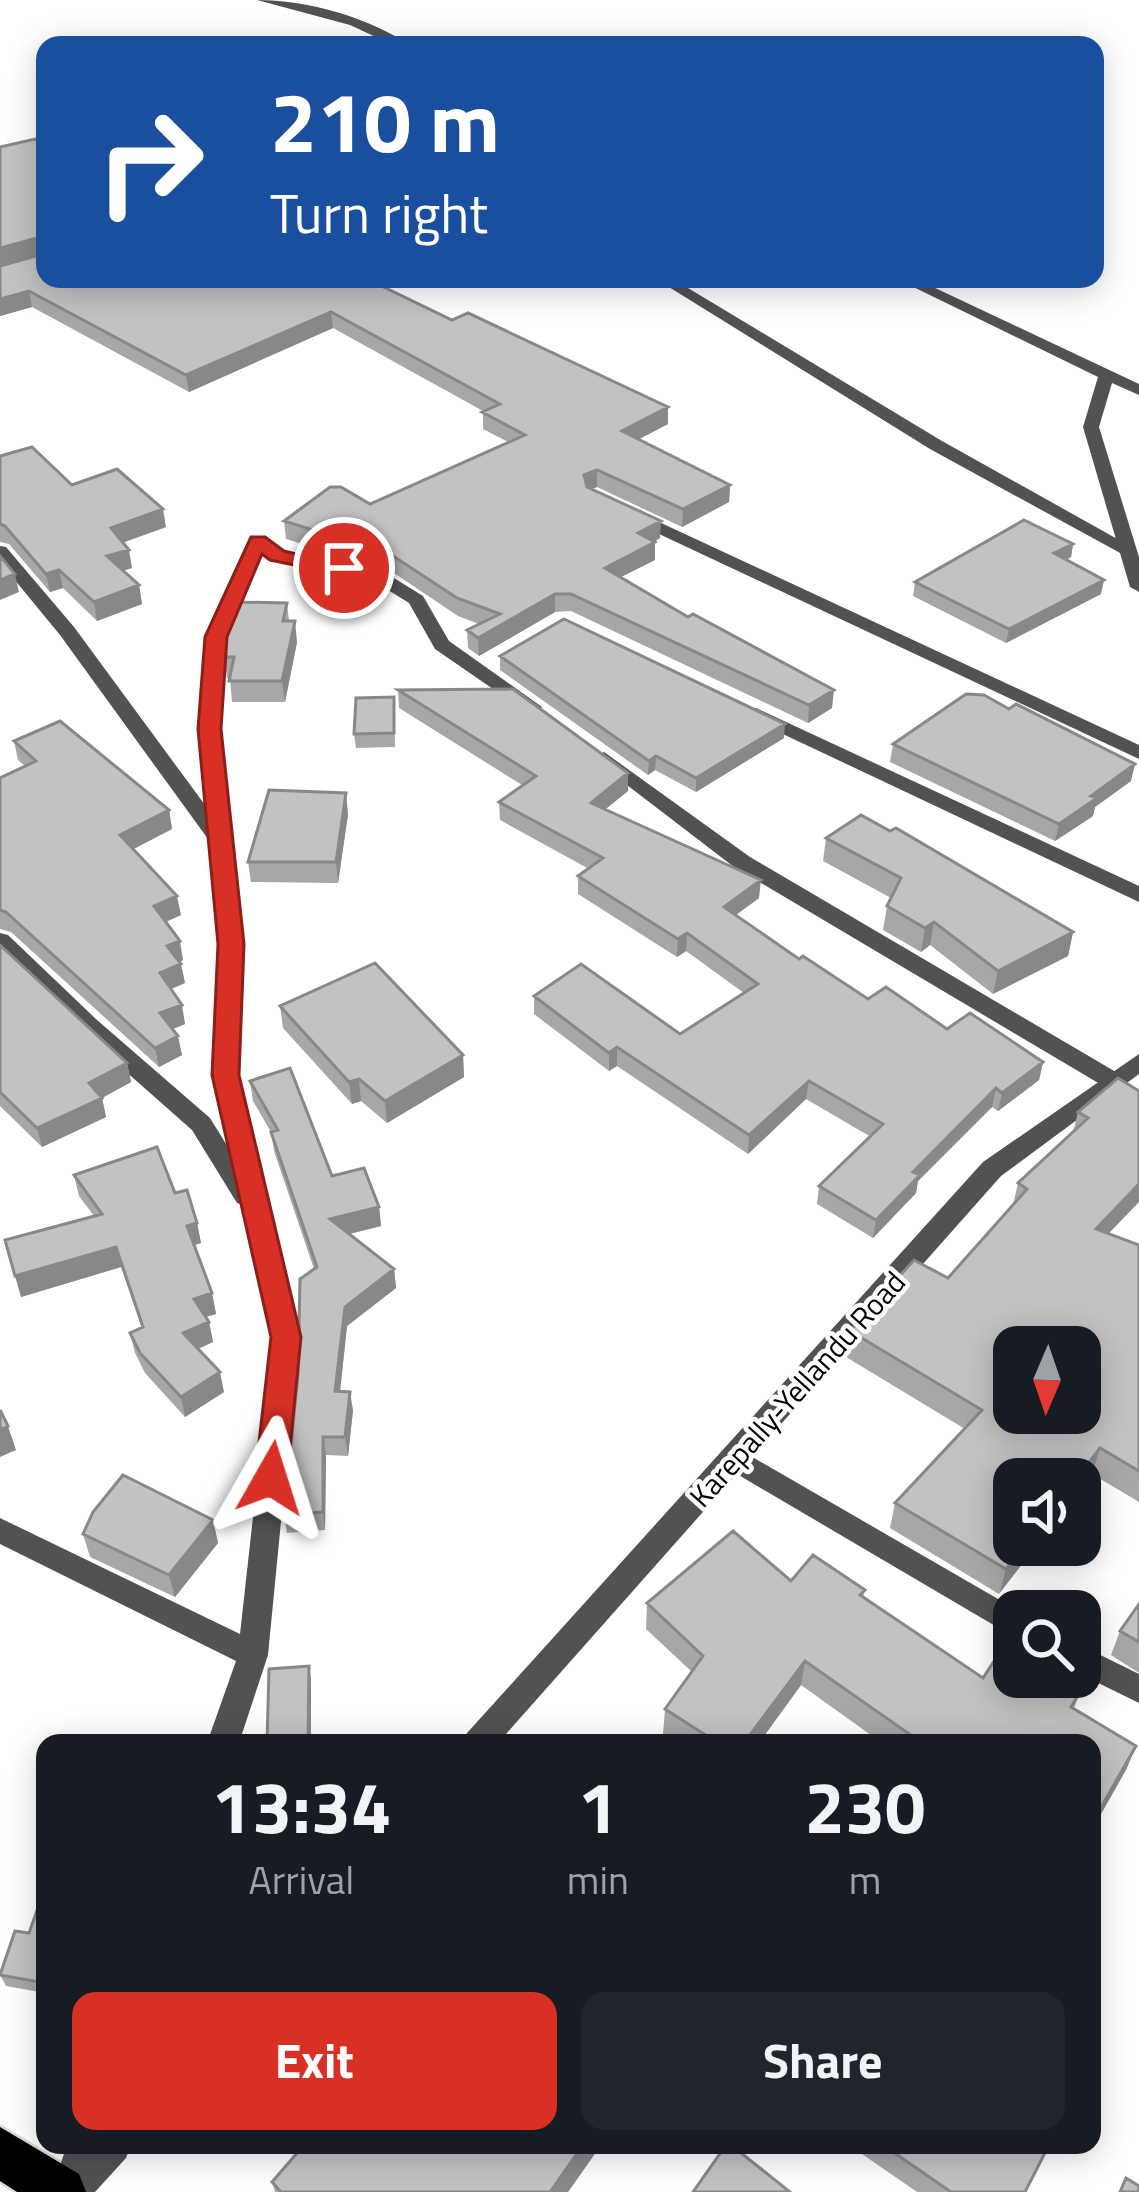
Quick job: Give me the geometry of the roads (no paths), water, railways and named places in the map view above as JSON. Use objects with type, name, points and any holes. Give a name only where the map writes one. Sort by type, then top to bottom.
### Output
[{"type":"highway","points":[[0,2152],[67,2192]]},
{"type":"street","points":[[263,0],[354,22],[384,36]]},
{"type":"street","points":[[678,288],[937,445],[1128,550]]},
{"type":"street","points":[[923,288],[1139,390]]},
{"type":"street","points":[[1107,374],[1091,427],[1139,587]]},
{"type":"street","points":[[615,506],[1139,753]]},
{"type":"street","points":[[226,1734],[253,1654],[286,1337],[226,1075],[231,944],[209,729],[216,637],[258,541],[278,556],[383,579],[416,600],[442,645],[486,665],[547,717]]},
{"type":"street","points":[[0,551],[68,632],[218,838]]},
{"type":"street","points":[[745,710],[1139,895]]},
{"type":"street","points":[[579,739],[742,862],[1113,1081]]},
{"type":"street","points":[[0,940],[88,1026],[201,1124],[256,1210]]},
{"type":"street","name":"Karepally-Yellandu Road","points":[[486,1734],[992,1169],[1139,1062]]},
{"type":"street","points":[[735,1460],[993,1612]]},
{"type":"street","points":[[0,1530],[253,1654]]},
{"type":"street","points":[[1101,1670],[1139,1689]]},
{"type":"street","points":[[67,2192],[82,2154]]},
{"type":"street","points":[[67,2192],[104,2154]]}]
